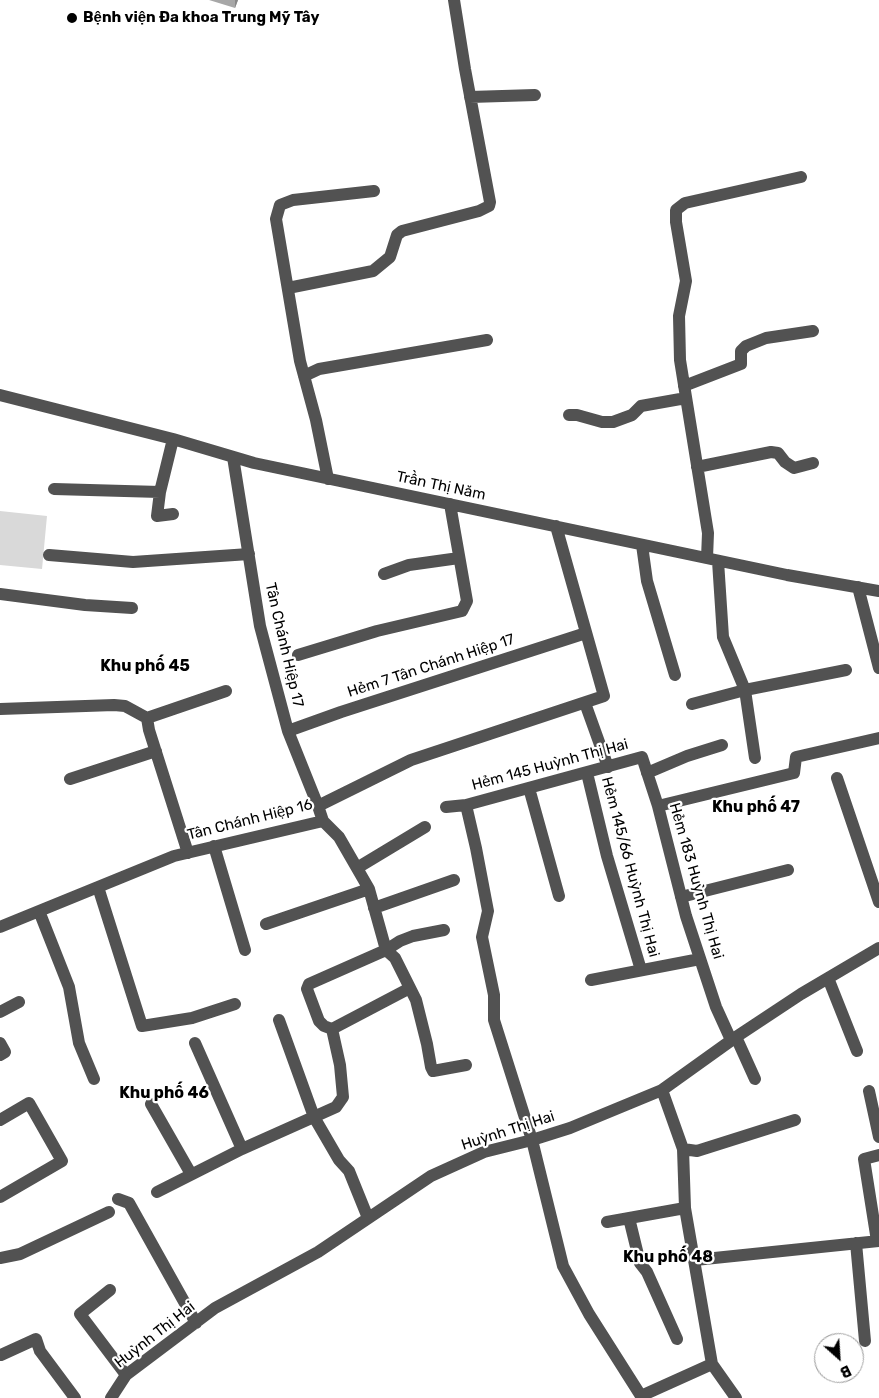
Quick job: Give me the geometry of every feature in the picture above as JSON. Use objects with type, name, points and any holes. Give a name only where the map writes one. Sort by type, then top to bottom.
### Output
[{"type":"street","points":[[288,288],[373,271],[390,257],[397,235],[402,231],[479,211],[488,206],[490,202],[454,0]]},
{"type":"street","points":[[470,97],[535,95]]},
{"type":"street","points":[[755,758],[745,690],[723,637],[713,560],[680,360],[679,316],[686,281],[676,222],[676,210],[685,203],[801,177]]},
{"type":"street","points":[[328,479],[316,420],[304,376],[276,219],[280,205],[293,200],[374,191]]},
{"type":"street","points":[[569,415],[577,415],[602,422],[613,422],[632,415],[641,406],[685,392],[741,364],[741,351],[746,346],[766,338],[813,331]]},
{"type":"street","points":[[304,376],[319,369],[487,340]]},
{"type":"street","name":"Trần Thị Năm","points":[[0,396],[233,457],[328,479],[713,560],[879,591]]},
{"type":"street","points":[[172,440],[160,492],[158,516],[173,514]]},
{"type":"street","points":[[697,468],[771,452],[778,453],[785,462],[794,468],[813,463]]},
{"type":"street","name":"Tân Chánh Hiệp 17","points":[[233,457],[260,626],[288,731],[318,806]]},
{"type":"street","points":[[54,489],[160,492]]},
{"type":"street","points":[[298,655],[377,631],[462,611],[467,601],[450,504]]},
{"type":"street","points":[[556,526],[586,633]]},
{"type":"street","points":[[642,544],[647,581],[675,675]]},
{"type":"street","points":[[49,555],[132,562],[249,554]]},
{"type":"street","points":[[384,574],[409,565],[459,558]]},
{"type":"street","points":[[858,587],[879,668]]},
{"type":"street","points":[[0,594],[85,605],[132,608]]},
{"type":"street","name":"Tân Chánh Hiệp 16","points":[[0,927],[174,856],[323,821],[318,806],[411,760],[604,696],[586,633]]},
{"type":"street","name":"Hẻm 7 Tân Chánh Hiệp 17","points":[[288,731],[350,709],[586,633]]},
{"type":"street","points":[[692,704],[745,690],[846,670]]},
{"type":"street","points":[[0,710],[114,705],[125,706],[147,718],[226,691]]},
{"type":"street","points":[[585,703],[608,766]]},
{"type":"street","points":[[147,718],[149,730],[188,852]]},
{"type":"street","points":[[658,806],[794,773],[796,758],[879,738]]},
{"type":"street","points":[[647,774],[687,756],[722,745]]},
{"type":"street","points":[[70,779],[156,751]]},
{"type":"street","name":"Hẻm 145 Huỳnh Thị Hai","points":[[446,807],[530,788],[642,757]]},
{"type":"street","name":"Hẻm 183 Huỳnh Thị Hai","points":[[642,757],[658,806],[681,898],[716,1007],[755,1079]]},
{"type":"street","name":"Hẻm 145/66 Huỳnh Thị Hai","points":[[587,772],[607,856],[641,970]]},
{"type":"street","points":[[837,778],[879,902]]},
{"type":"street","points":[[530,788],[559,896]]},
{"type":"street","name":"Hẻm 145 Huỳnh Thị Hai","points":[[466,804],[488,911],[482,937],[494,995],[494,1020],[532,1140],[563,1266],[589,1314],[641,1396],[712,1364]]},
{"type":"street","points":[[323,821],[339,836],[369,889],[386,950],[395,958],[416,1000],[433,1070],[466,1065]]},
{"type":"street","points":[[357,868],[425,827]]},
{"type":"street","points":[[214,846],[245,950]]},
{"type":"street","points":[[681,898],[788,870]]},
{"type":"street","points":[[374,908],[454,880]]},
{"type":"street","points":[[98,886],[142,1026],[192,1018],[236,1004]]},
{"type":"street","points":[[266,924],[369,889]]},
{"type":"street","points":[[39,911],[69,987],[79,1043],[94,1079]]},
{"type":"street","points":[[410,988],[332,1029],[318,1021],[307,989],[308,984],[386,950],[400,941],[413,936],[444,930]]},
{"type":"street","name":"Huỳnh Thị Hai","points":[[111,1398],[126,1375],[215,1308],[318,1252],[430,1176],[484,1152],[570,1128],[662,1090],[734,1039],[828,978],[879,948]]},
{"type":"street","points":[[592,980],[700,958]]},
{"type":"street","points":[[828,978],[857,1051]]},
{"type":"street","points":[[0,1012],[19,1002]]},
{"type":"street","points":[[278,1020],[314,1117],[339,1160],[348,1170],[368,1218]]},
{"type":"street","points":[[157,1192],[242,1149],[336,1107],[343,1097],[340,1065],[332,1029]]},
{"type":"street","points":[[195,1043],[242,1149]]},
{"type":"street","points":[[0,1044],[5,1052],[0,1055]]},
{"type":"street","points":[[662,1090],[683,1149],[685,1208],[712,1364],[731,1396]]},
{"type":"street","points":[[869,1091],[879,1137]]},
{"type":"street","points":[[0,1120],[29,1103],[62,1161],[0,1197]]},
{"type":"street","points":[[151,1104],[191,1174]]},
{"type":"street","points":[[683,1149],[697,1150],[795,1120]]},
{"type":"street","points":[[694,1260],[878,1241],[864,1159],[879,1155]]},
{"type":"street","points":[[118,1198],[129,1203],[196,1323]]},
{"type":"street","points":[[607,1222],[685,1208]]},
{"type":"street","points":[[0,1258],[20,1254],[109,1212]]},
{"type":"street","points":[[629,1218],[640,1263],[647,1272],[677,1339]]},
{"type":"street","points":[[856,1243],[865,1341]]},
{"type":"street","points":[[110,1290],[80,1314],[126,1375]]},
{"type":"street","points":[[1,1355],[36,1339],[40,1351],[74,1398]]},
{"type":"shaded area","points":[[0,511],[47,516],[42,569],[0,565]]},
{"type":"place","name":"Bệnh viện Đa khoa Trung Mỹ Tây","points":[[72,18]]},
{"type":"district","name":"Khu phố 45","points":[[145,666]]},
{"type":"district","name":"Khu phố 47","points":[[756,807]]},
{"type":"district","name":"Khu phố 46","points":[[164,1093]]},
{"type":"district","name":"Khu phố 48","points":[[668,1257]]}]
